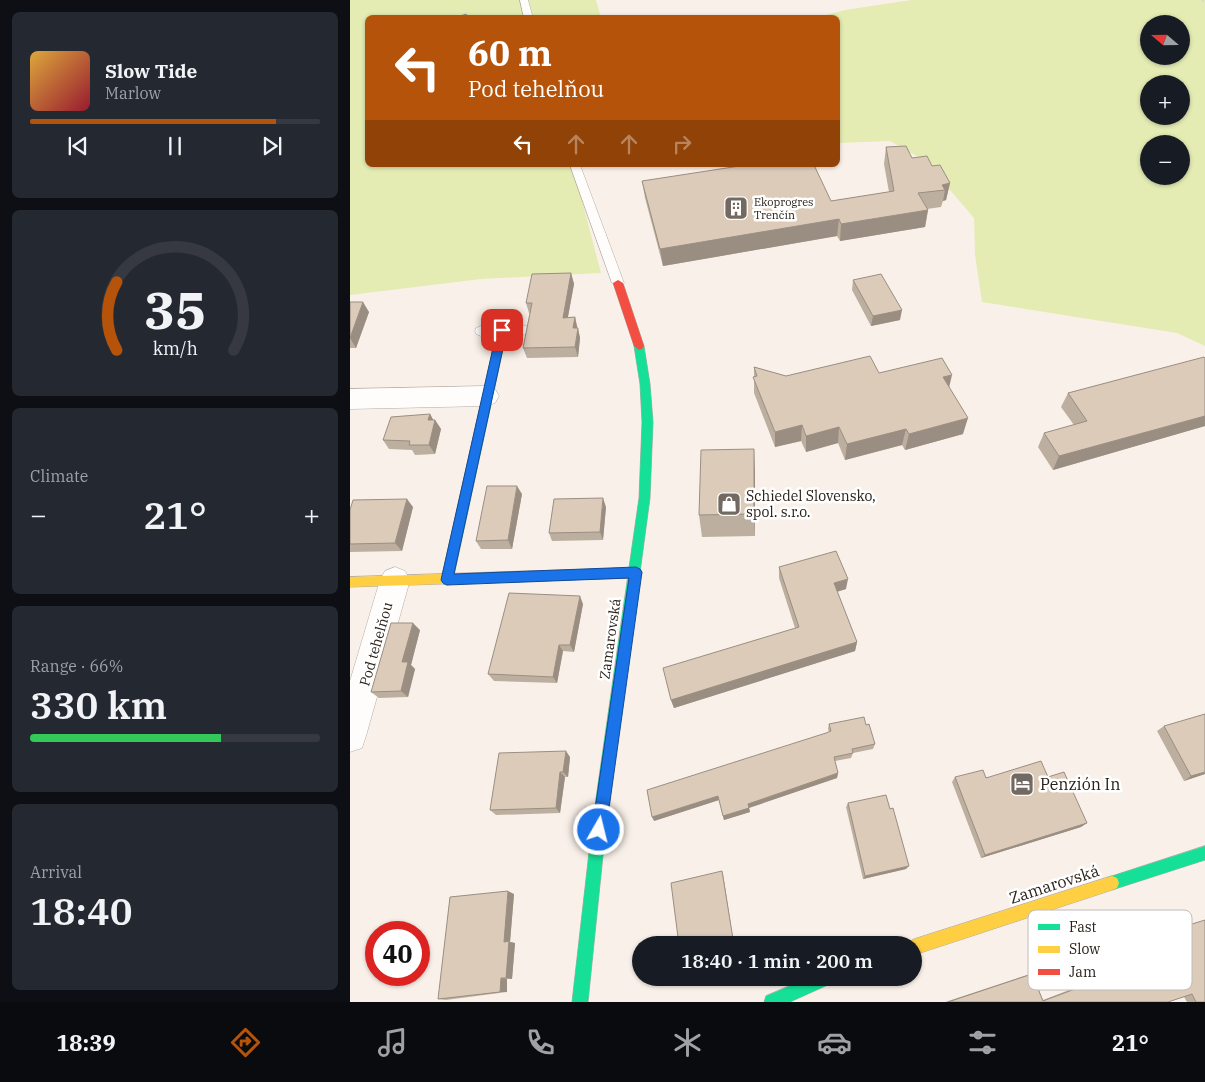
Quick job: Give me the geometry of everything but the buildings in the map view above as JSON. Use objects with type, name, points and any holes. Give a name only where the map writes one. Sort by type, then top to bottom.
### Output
[{"type":"street","name":"Zamarovská","points":[[580,1002],[585,929],[636,572],[648,461],[647,404],[640,349],[618,282]]},
{"type":"street","points":[[447,580],[502,330]]},
{"type":"street","points":[[350,399],[486,396]]},
{"type":"street","name":"Pod tehelňou","points":[[350,582],[636,572]]},
{"type":"street","name":"Pod tehelňou","points":[[350,736],[395,580]]},
{"type":"street","name":"Zamarovská","points":[[1029,910],[1205,853]]},
{"type":"street","name":"Zamarovská","points":[[922,944],[1028,910]]},
{"type":"street","points":[[772,1002],[807,986]]},
{"type":"lane","points":[[524,0],[528,15]]},
{"type":"lane","points":[[575,167],[618,282]]},
{"type":"lane","points":[[481,331],[523,330]]},
{"type":"green space","points":[[350,0],[596,0],[600,15],[365,15],[365,167],[573,167],[601,273],[481,279],[350,295]]},
{"type":"green space","points":[[911,0],[1205,0],[1205,346],[1177,333],[982,302],[975,255],[974,218],[925,161],[890,141],[840,143],[840,15],[826,15],[845,10]]},
{"type":"traffic: fast","points":[[447,580],[502,331]]},
{"type":"traffic: fast","points":[[580,1002],[599,826],[645,498],[647,422],[645,384],[639,346]]},
{"type":"traffic: fast","points":[[1112,883],[1205,853]]},
{"type":"traffic: fast","points":[[772,1002],[807,986]]},
{"type":"traffic: slow","points":[[350,582],[530,576]]},
{"type":"traffic: slow","points":[[1028,910],[1112,883]]},
{"type":"traffic: slow","points":[[922,944],[1028,910]]},
{"type":"traffic: jam","points":[[618,283],[639,346]]},
{"type":"traffic: jam","points":[[530,576],[636,573]]},
{"type":"place","name":"Ekoprogres Trenčín","points":[[736,208]]},
{"type":"place","name":"Schiedel Slovensko, spol. s.r.o.","points":[[729,504]]},
{"type":"place","name":"Penzión In","points":[[1022,784]]},
{"type":"route","points":[[502,330],[447,580],[636,572],[599,830]]}]
